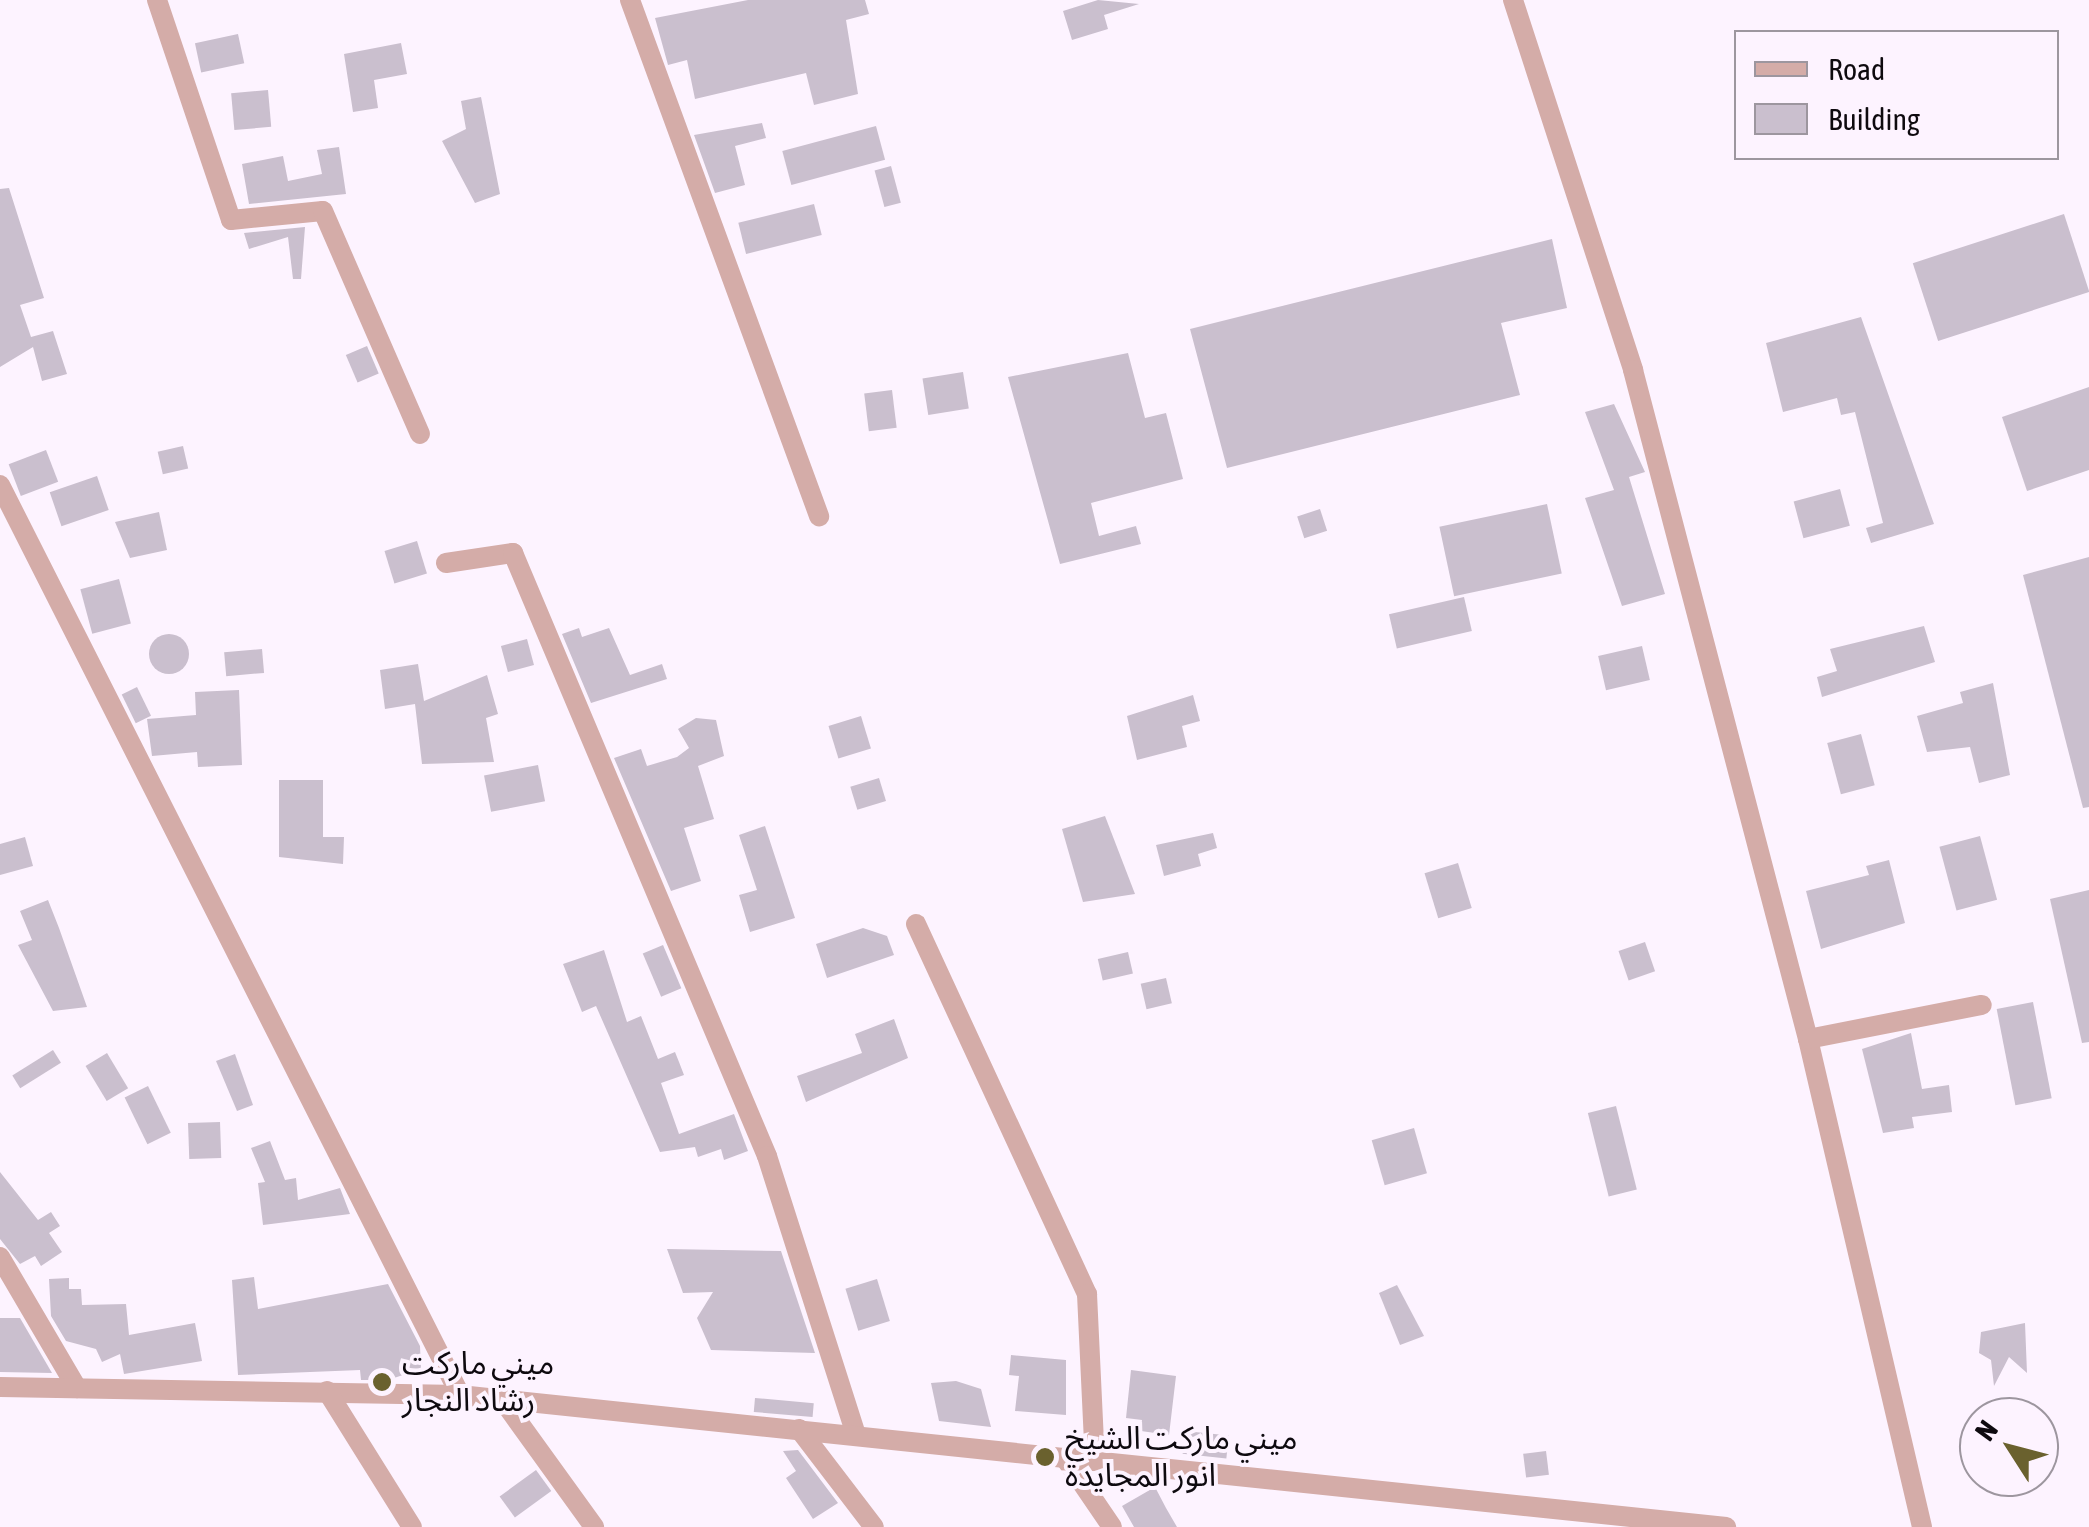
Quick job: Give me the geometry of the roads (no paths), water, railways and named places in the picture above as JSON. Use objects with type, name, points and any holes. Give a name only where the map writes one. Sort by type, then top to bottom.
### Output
[{"type":"street","points":[[158,0],[231,220],[323,210],[420,434]]},
{"type":"street","points":[[630,0],[819,516]]},
{"type":"street","points":[[1513,0],[1633,370],[1808,1038],[1922,1527]]},
{"type":"street","points":[[0,485],[460,1395]]},
{"type":"street","points":[[446,563],[513,553],[767,1156],[855,1432]]},
{"type":"street","points":[[916,924],[1087,1294],[1094,1442],[1066,1458]]},
{"type":"street","points":[[1808,1038],[1982,1005]]},
{"type":"street","points":[[0,1257],[77,1388]]},
{"type":"street","points":[[0,1387],[460,1395],[855,1432],[1726,1527]]},
{"type":"street","points":[[327,1391],[412,1527]]},
{"type":"street","points":[[504,1402],[594,1527]]},
{"type":"street","points":[[799,1429],[874,1527]]},
{"type":"street","points":[[1066,1458],[1112,1527]]},
{"type":"place","name":"ميني ماركت رشاد النجار","points":[[382,1382]]},
{"type":"place","name":"ميني ماركت الشيخ انور المجايدة","points":[[1045,1457]]}]
